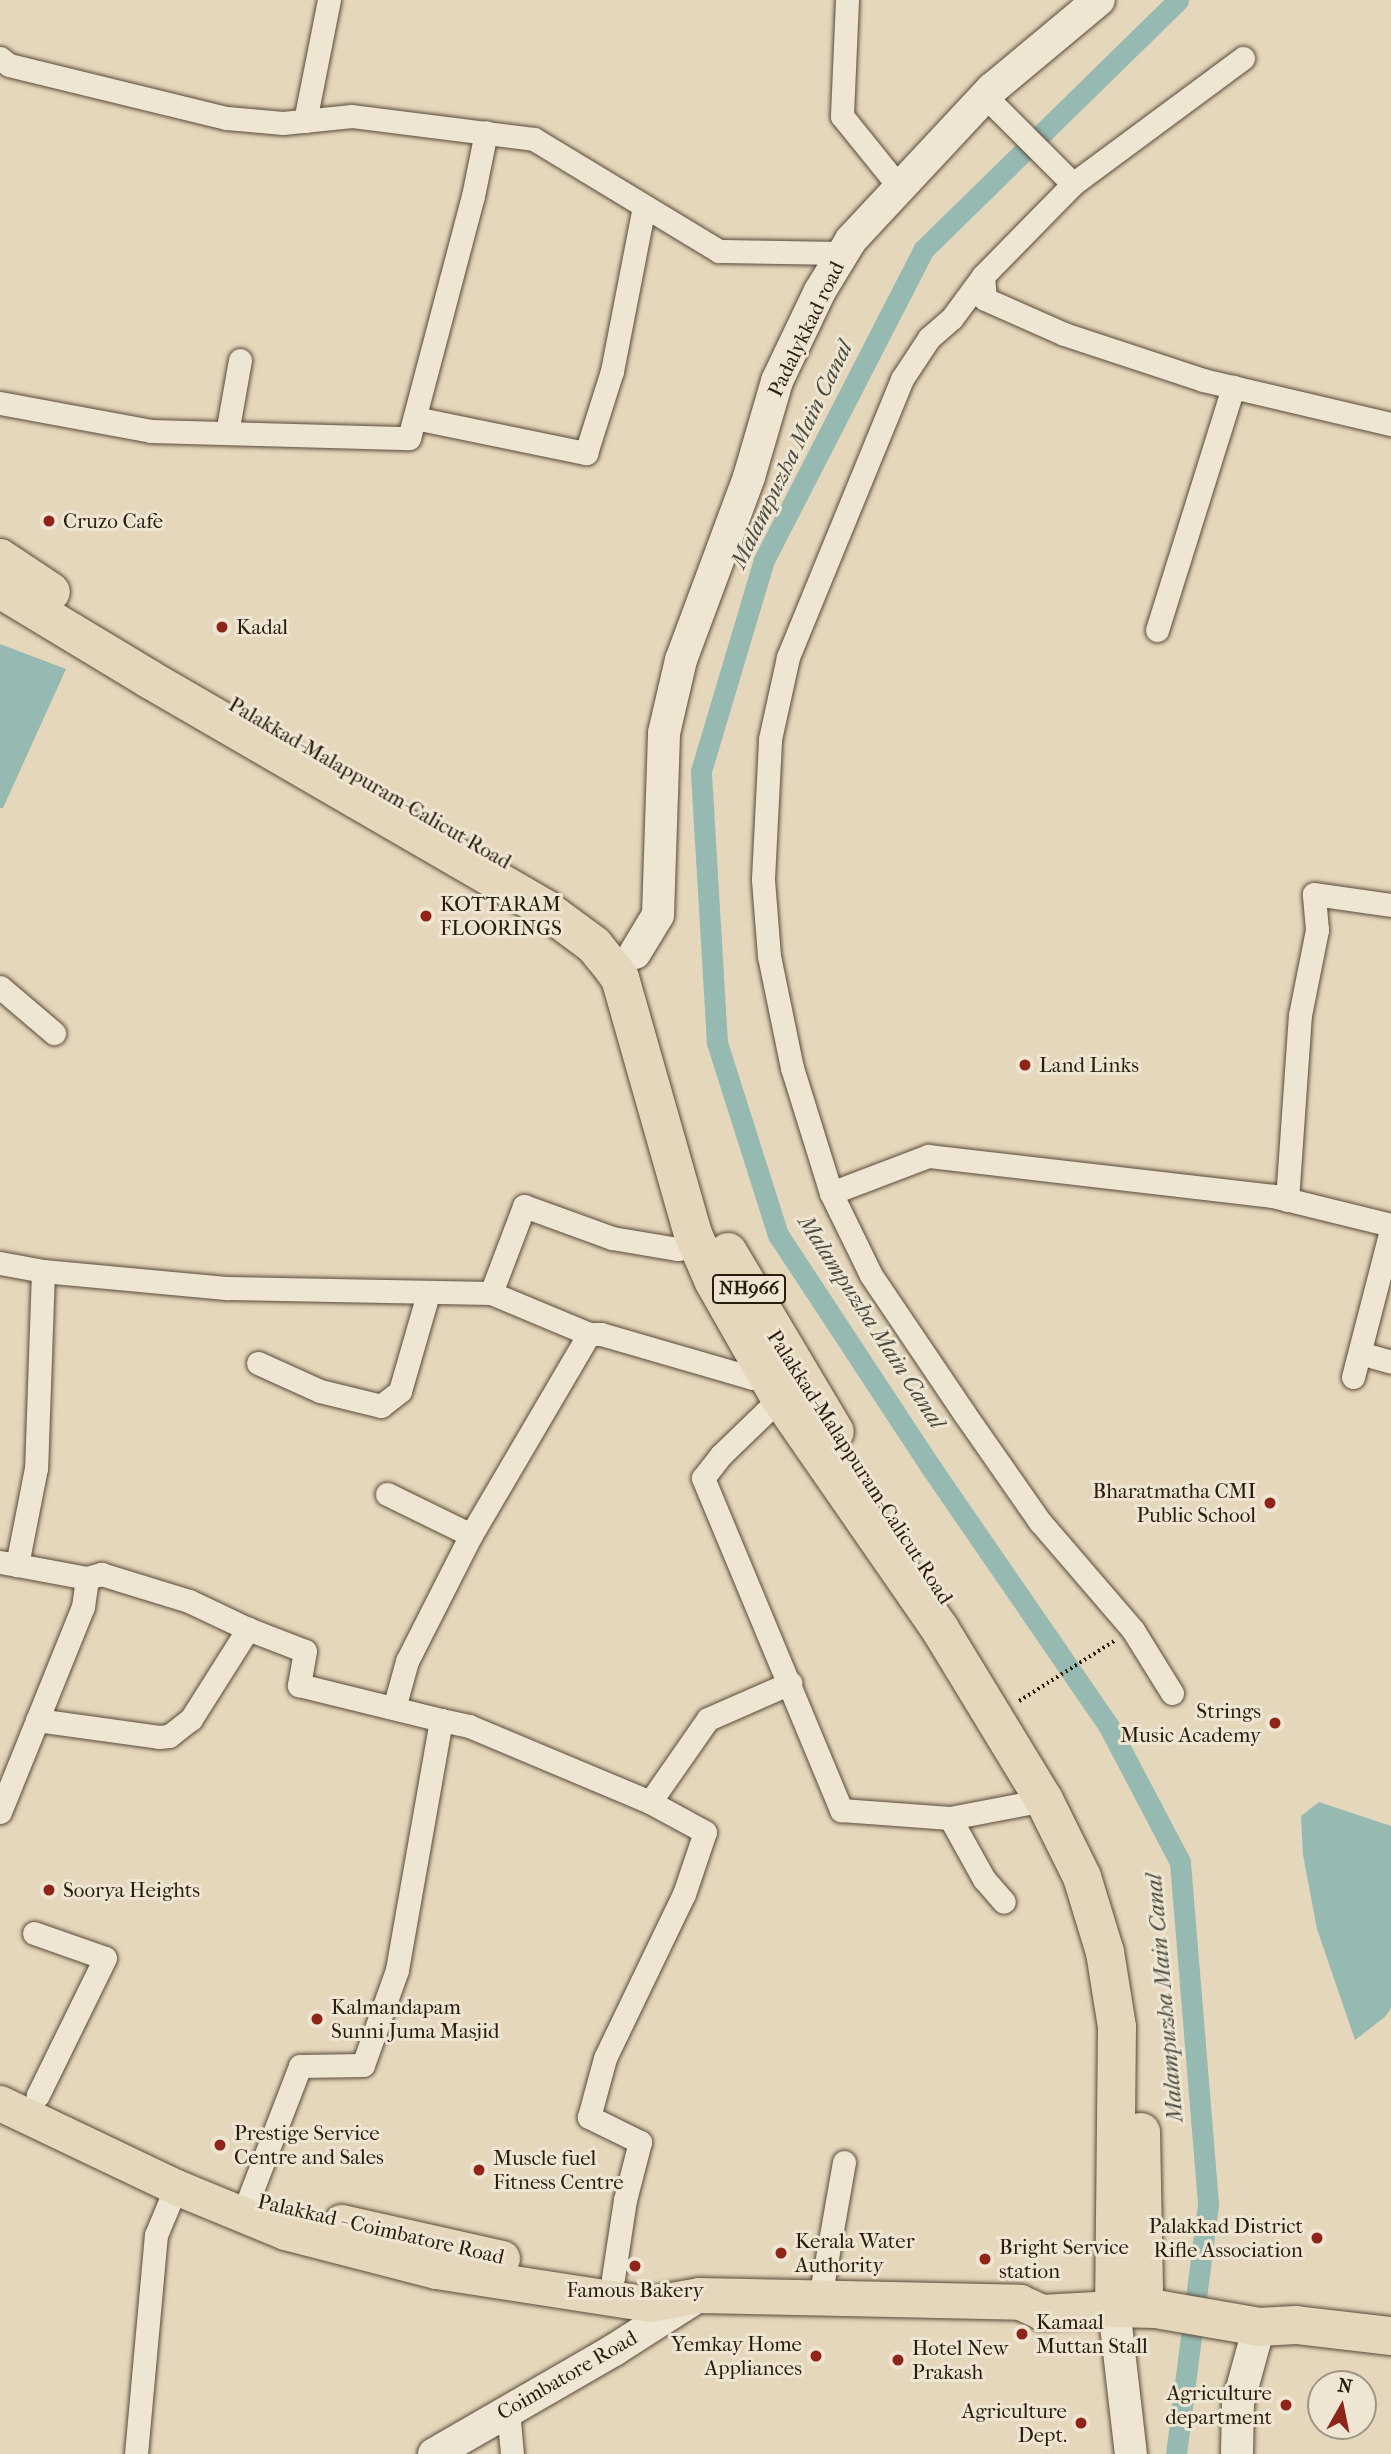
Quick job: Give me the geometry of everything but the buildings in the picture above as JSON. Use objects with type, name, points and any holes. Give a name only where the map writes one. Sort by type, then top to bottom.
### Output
[{"type":"highway","name":"Palakkad-Malappuram-Calicut Road","points":[[0,558],[73,607],[242,710],[594,913],[624,961],[725,1248],[807,1391],[1013,1704],[1066,1796],[1101,1865],[1127,1932],[1117,2027],[1138,2298]]},
{"type":"highway","name":"Palakkad-Malappuram-Calicut Road","points":[[0,589],[149,679],[544,908],[594,945],[624,961]]},
{"type":"highway","name":"Palakkad-Malappuram-Calicut Road","points":[[624,961],[620,978],[664,1136],[698,1245],[715,1282],[773,1387],[940,1629],[1044,1800],[1082,1877],[1121,1970]]},
{"type":"highway","name":"Palakkad - Coimbatore Road","points":[[1138,2298],[1261,2319],[1391,2336]]},
{"type":"main road","name":"Palakkad - Coimbatore Road","points":[[0,2078],[249,2198],[465,2252],[613,2278],[672,2282],[699,2295]]},
{"type":"main road","name":"Palakkad - Coimbatore Road","points":[[0,2103],[176,2186],[285,2232],[436,2271],[649,2304],[699,2295],[1020,2302],[1041,2312],[1138,2298]]},
{"type":"street","points":[[305,121],[329,0]]},
{"type":"street","points":[[847,0],[842,116],[900,188]]},
{"type":"street","name":"Padalykkad road","points":[[624,961],[658,915],[664,733],[681,660],[749,477],[777,381],[820,291],[844,253],[985,96],[1099,0]]},
{"type":"street","points":[[0,58],[9,65],[227,118],[283,123],[352,116],[534,139],[719,251],[844,253]]},
{"type":"street","points":[[1172,1693],[1133,1630],[1040,1522],[872,1275],[831,1193],[792,1068],[769,956],[763,880],[770,740],[788,657],[902,379],[929,338],[952,318],[983,276],[1073,184],[1243,58]]},
{"type":"street","points":[[985,96],[1073,184]]},
{"type":"street","points":[[0,402],[151,431],[409,438],[473,196],[486,132]]},
{"type":"street","points":[[415,418],[586,453],[612,372],[644,207]]},
{"type":"street","points":[[983,276],[985,299],[1064,334],[1233,387],[1391,424]]},
{"type":"street","points":[[227,433],[240,360]]},
{"type":"street","points":[[1157,630],[1233,387]]},
{"type":"street","points":[[1287,1200],[1300,1015],[1317,930],[1314,894],[1391,905]]},
{"type":"street","points":[[0,987],[54,1033]]},
{"type":"street","points":[[831,1193],[928,1156],[1287,1200],[1391,1227],[1353,1377]]},
{"type":"street","points":[[491,1293],[524,1206],[612,1238],[678,1249],[698,1245]]},
{"type":"street","points":[[0,1263],[43,1271],[228,1287],[428,1294],[491,1293],[589,1334],[601,1334],[752,1378],[773,1387],[703,1478],[841,1810],[950,1818],[1044,1800]]},
{"type":"street","points":[[43,1271],[36,1468],[8,1563],[87,1578],[101,1574],[189,1601],[248,1629],[305,1651],[299,1685],[469,1726],[650,1802],[705,1832],[684,1894],[605,2058],[589,2117],[640,2141],[625,2200],[613,2278]]},
{"type":"street","points":[[258,1363],[320,1391],[381,1406],[400,1391],[428,1294]]},
{"type":"street","points":[[394,1708],[407,1661],[471,1535],[589,1334]]},
{"type":"street","points":[[1360,1353],[1391,1363]]},
{"type":"street","points":[[387,1494],[471,1535]]},
{"type":"street","points":[[0,1812],[83,1606],[87,1578]]},
{"type":"street","points":[[37,1720],[159,1737],[169,1736],[191,1719],[248,1629]]},
{"type":"street","points":[[650,1802],[708,1719],[790,1683]]},
{"type":"street","points":[[249,2198],[300,2066],[363,2065],[397,1970],[441,1720]]},
{"type":"street","points":[[950,1818],[984,1879],[1004,1902]]},
{"type":"street","points":[[34,1933],[105,1958],[38,2095]]},
{"type":"street","points":[[820,2298],[844,2162]]},
{"type":"street","points":[[136,2454],[156,2235],[176,2186]]},
{"type":"street","name":"Coimbatore Road","points":[[434,2454],[614,2350],[699,2295]]},
{"type":"street","points":[[1131,2454],[1120,2361],[1138,2298]]},
{"type":"street","points":[[1237,2454],[1238,2403],[1261,2319]]},
{"type":"street","points":[[508,2410],[512,2454]]},
{"type":"path","points":[[1013,1704],[1133,1630]]},
{"type":"water","points":[[0,644],[66,669],[3,808],[0,808]]},
{"type":"water","points":[[1319,1802],[1391,1826],[1391,2008],[1386,2016],[1355,2040],[1317,1929],[1303,1855],[1301,1816]]},
{"type":"waterway","name":"Malampuzha Main Canal","points":[[1176,2454],[1208,2203],[1180,1862],[1108,1725],[930,1466],[778,1235],[717,1043],[701,771],[764,560],[923,250],[1178,0]]},
{"type":"place","name":"Cruzo Cafe","points":[[49,521]]},
{"type":"place","name":"Kadal","points":[[222,627]]},
{"type":"place","name":"KOTTARAM FLOORINGS","points":[[426,916]]},
{"type":"place","name":"Land Links","points":[[1025,1065]]},
{"type":"place","name":"Bharatmatha CMI Public School","points":[[1270,1503]]},
{"type":"place","name":"Strings Music Academy","points":[[1275,1723]]},
{"type":"place","name":"Soorya Heights","points":[[49,1890]]},
{"type":"place","name":"Kalmandapam Sunni Juma Masjid","points":[[317,2019]]},
{"type":"place","name":"Prestige Service Centre and Sales","points":[[220,2145]]},
{"type":"place","name":"Muscle fuel Fitness Centre","points":[[479,2170]]},
{"type":"place","name":"Palakkad District Rifle Association","points":[[1317,2238]]},
{"type":"place","name":"Kerala Water Authority","points":[[781,2253]]},
{"type":"place","name":"Bright Service station","points":[[985,2259]]},
{"type":"place","name":"Famous Bakery","points":[[635,2266]]},
{"type":"place","name":"Kamaal Muttan Stall","points":[[1022,2334]]},
{"type":"place","name":"Yemkay Home Appliances","points":[[816,2356]]},
{"type":"place","name":"Hotel New Prakash","points":[[898,2360]]},
{"type":"place","name":"Agriculture department","points":[[1286,2405]]},
{"type":"place","name":"Agriculture Dept.","points":[[1081,2423]]}]
